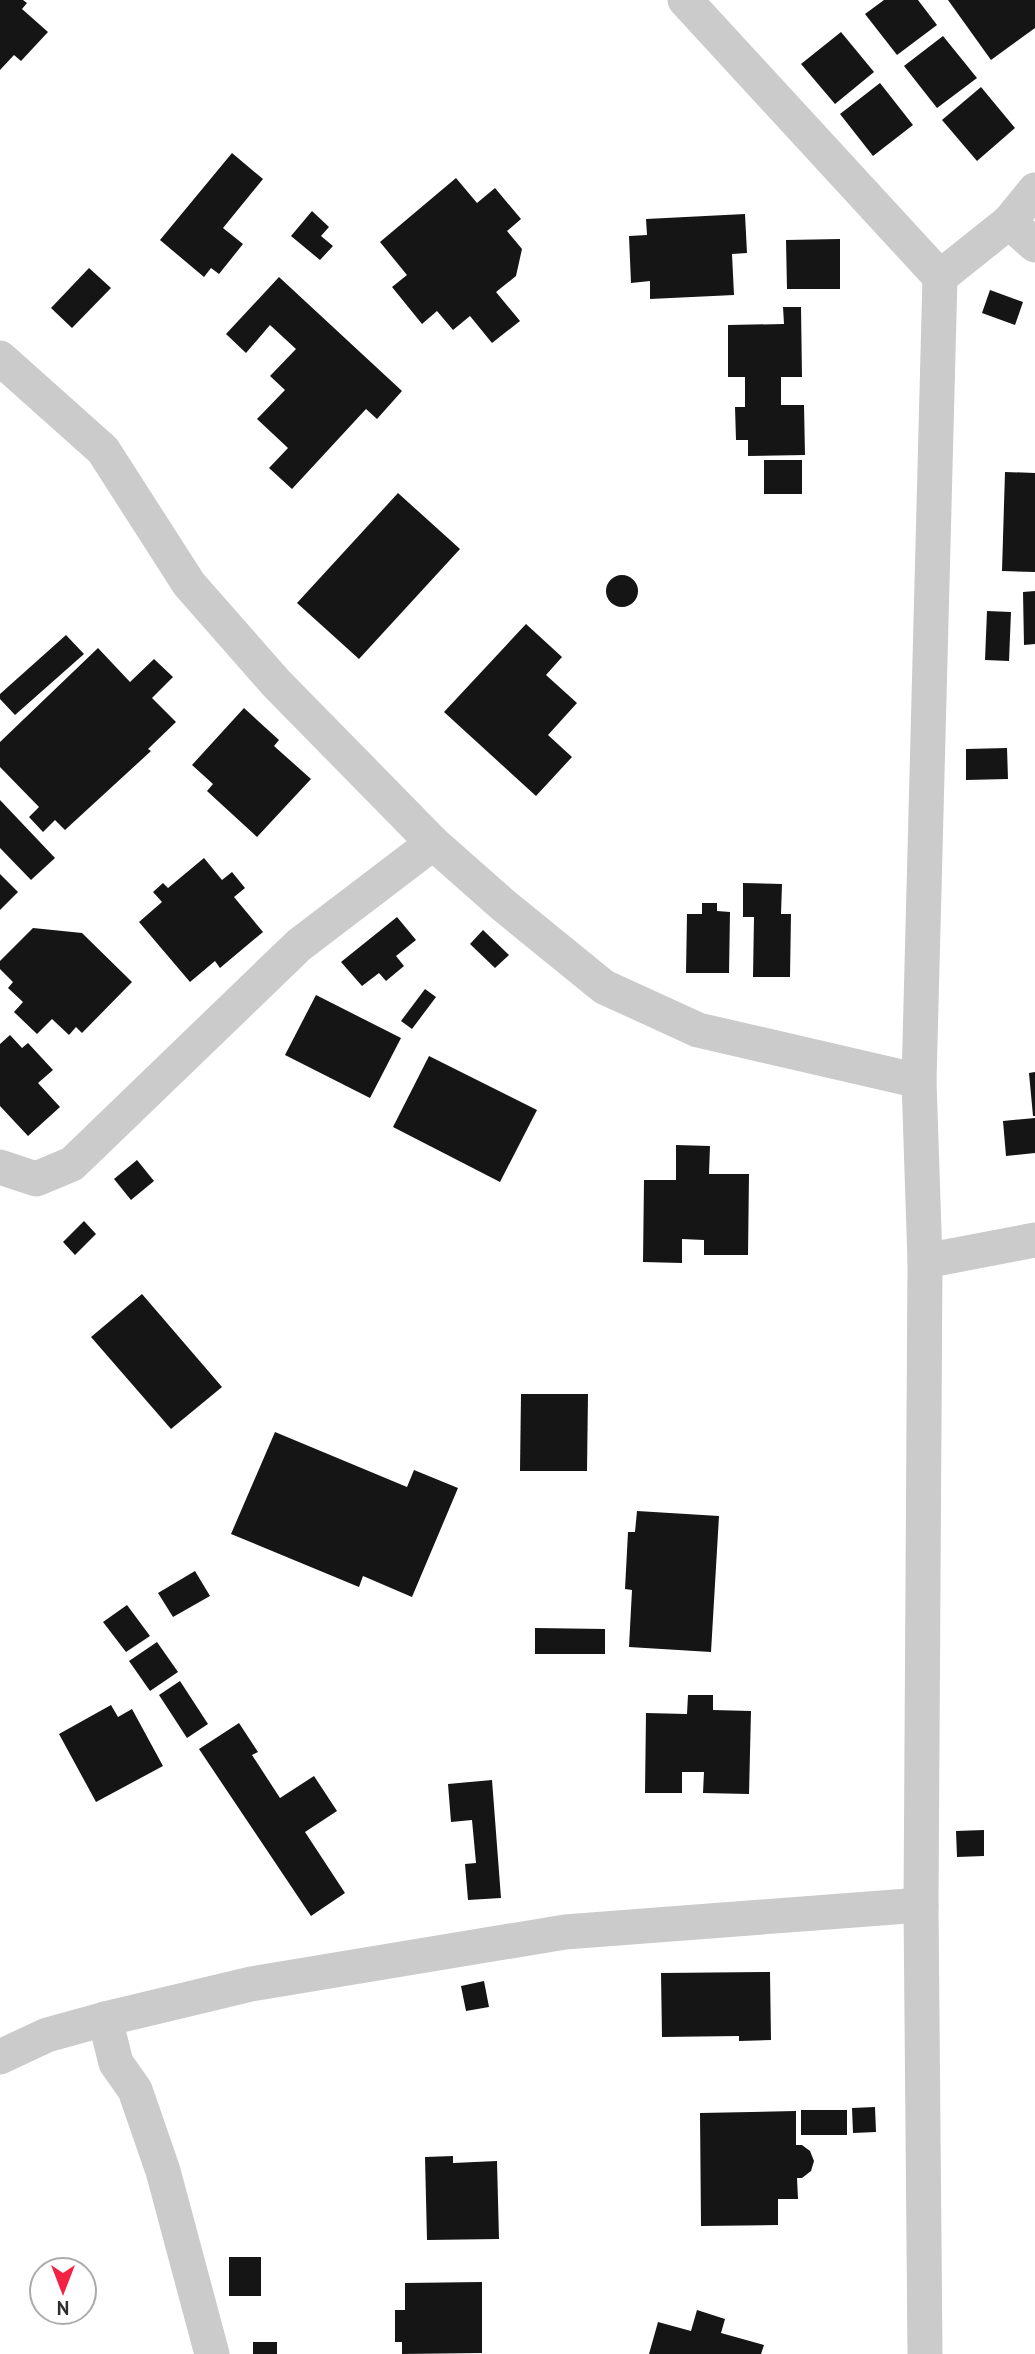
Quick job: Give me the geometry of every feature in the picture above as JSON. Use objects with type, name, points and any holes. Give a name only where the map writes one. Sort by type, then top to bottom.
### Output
[{"type":"street","points":[[685,0],[940,277],[919,1081],[925,1261],[921,1905],[925,2354]]},
{"type":"street","points":[[940,277],[1009,222],[1035,190]]},
{"type":"street","points":[[1009,222],[1035,245]]},
{"type":"street","points":[[0,358],[103,450],[189,584],[276,683],[433,843],[502,904],[604,987],[698,1030],[919,1081]]},
{"type":"street","points":[[0,1167],[36,1179],[72,1164],[299,945],[433,843]]},
{"type":"street","points":[[925,1261],[1035,1240]]},
{"type":"street","points":[[0,2057],[47,2035],[251,1984],[565,1932],[921,1905]]},
{"type":"street","points":[[105,2019],[116,2063],[135,2090],[163,2171],[212,2354]]},
{"type":"building","points":[[0,0],[23,0],[27,3],[22,9],[48,32],[21,61],[14,55],[0,70]]},
{"type":"building","points":[[884,0],[918,0],[937,25],[897,55],[865,14]]},
{"type":"building","points":[[948,0],[1035,0],[1035,28],[991,60]]},
{"type":"building","points":[[841,32],[874,72],[835,104],[801,64]]},
{"type":"building","points":[[943,36],[977,78],[937,108],[904,66]]},
{"type":"building","points":[[880,83],[913,125],[873,156],[840,114]]},
{"type":"building","points":[[981,87],[1015,128],[977,161],[942,120]]},
{"type":"building","points":[[232,153],[263,179],[223,228],[243,244],[219,274],[211,268],[204,277],[160,240]]},
{"type":"building","points":[[456,178],[477,203],[495,188],[521,219],[507,231],[522,249],[516,276],[496,292],[520,321],[492,343],[470,316],[453,330],[437,311],[422,324],[392,287],[407,275],[380,242]]},
{"type":"building","points":[[312,211],[329,227],[321,236],[333,246],[320,260],[291,236]]},
{"type":"building","points":[[745,214],[747,253],[732,254],[734,295],[650,299],[650,281],[631,283],[629,236],[647,235],[646,219]]},
{"type":"building","points":[[840,239],[840,289],[787,289],[786,240]]},
{"type":"building","points":[[89,268],[111,288],[72,328],[51,308]]},
{"type":"building","points":[[279,277],[402,391],[377,419],[366,409],[292,489],[269,468],[288,448],[257,419],[285,390],[270,376],[296,349],[270,325],[246,353],[226,334]]},
{"type":"building","points":[[990,290],[1023,302],[1015,325],[982,313]]},
{"type":"building","points":[[783,307],[801,307],[802,377],[781,377],[781,405],[804,405],[805,455],[748,456],[748,440],[736,440],[735,407],[745,407],[745,377],[728,377],[728,325],[784,324]]},
{"type":"building","points":[[764,460],[802,460],[802,494],[764,494]]},
{"type":"building","points":[[1005,472],[1035,473],[1035,572],[1002,571]]},
{"type":"building","points":[[398,493],[460,549],[359,659],[297,603]]},
{"type":"building","points":[[622,575],[634,579],[638,591],[634,603],[622,607],[610,603],[606,591],[610,579]]},
{"type":"building","points":[[1035,591],[1035,644],[1024,645],[1023,592]]},
{"type":"building","points":[[987,611],[1011,612],[1009,661],[985,660]]},
{"type":"building","points":[[526,624],[562,657],[546,675],[577,703],[548,735],[572,757],[536,796],[444,712]]},
{"type":"building","points":[[66,635],[84,654],[15,715],[0,699],[0,694]]},
{"type":"building","points":[[98,648],[130,682],[154,659],[173,677],[152,698],[176,722],[148,749],[151,751],[65,830],[55,820],[43,832],[29,817],[39,807],[0,767],[0,742]]},
{"type":"building","points":[[244,708],[279,740],[274,746],[311,779],[257,837],[207,791],[213,784],[192,765]]},
{"type":"building","points":[[1007,748],[1008,779],[966,780],[966,749]]},
{"type":"building","points":[[0,800],[55,858],[31,880],[0,848]]},
{"type":"building","points":[[204,858],[222,880],[232,872],[245,888],[234,897],[263,932],[220,968],[215,961],[190,982],[139,922],[162,902],[153,892],[163,883],[168,888]]},
{"type":"building","points":[[0,874],[18,892],[0,910]]},
{"type":"building","points":[[743,883],[782,884],[781,914],[791,914],[790,977],[753,977],[754,917],[743,917]]},
{"type":"building","points":[[702,903],[717,903],[717,911],[730,912],[729,973],[686,973],[687,914],[702,914]]},
{"type":"building","points":[[397,917],[416,940],[396,956],[404,966],[386,981],[379,973],[362,986],[341,962]]},
{"type":"building","points":[[33,928],[82,933],[132,982],[82,1033],[76,1027],[69,1035],[52,1019],[37,1034],[14,1012],[23,1002],[8,988],[13,982],[0,969],[0,961]]},
{"type":"building","points":[[483,930],[509,955],[495,968],[470,944]]},
{"type":"building","points":[[425,989],[436,997],[412,1029],[401,1021]]},
{"type":"building","points":[[316,995],[401,1038],[370,1098],[285,1055]]},
{"type":"building","points":[[10,1035],[22,1048],[28,1043],[53,1070],[38,1083],[60,1107],[28,1136],[0,1106],[0,1044]]},
{"type":"building","points":[[429,1056],[537,1110],[500,1182],[393,1127]]},
{"type":"building","points":[[1035,1072],[1035,1116],[1033,1116],[1029,1073]]},
{"type":"building","points":[[1035,1118],[1035,1153],[1006,1156],[1003,1121]]},
{"type":"building","points":[[676,1145],[710,1146],[709,1174],[749,1174],[748,1255],[704,1255],[704,1240],[682,1239],[682,1263],[643,1262],[644,1180],[676,1180]]},
{"type":"building","points":[[137,1160],[154,1181],[131,1200],[114,1179]]},
{"type":"building","points":[[84,1221],[96,1234],[75,1255],[63,1242]]},
{"type":"building","points":[[142,1294],[222,1387],[171,1429],[91,1337]]},
{"type":"building","points":[[521,1394],[588,1394],[587,1471],[520,1471]]},
{"type":"building","points":[[275,1432],[407,1487],[414,1470],[458,1488],[412,1597],[363,1576],[359,1587],[231,1534]]},
{"type":"building","points":[[637,1511],[719,1516],[711,1652],[629,1647],[632,1590],[625,1589],[628,1532],[635,1532]]},
{"type":"building","points":[[195,1571],[210,1596],[173,1617],[158,1593]]},
{"type":"building","points":[[127,1605],[150,1636],[126,1652],[103,1622]]},
{"type":"building","points":[[535,1628],[605,1629],[605,1654],[535,1654]]},
{"type":"building","points":[[157,1642],[178,1672],[150,1691],[129,1661]]},
{"type":"building","points":[[180,1681],[208,1724],[187,1738],[159,1695]]},
{"type":"building","points":[[688,1695],[713,1695],[713,1710],[751,1711],[749,1794],[703,1793],[704,1772],[682,1772],[682,1793],[645,1793],[646,1713],[687,1714]]},
{"type":"building","points":[[111,1705],[118,1717],[132,1709],[163,1766],[96,1802],[59,1734]]},
{"type":"building","points":[[239,1723],[258,1752],[252,1755],[280,1798],[314,1776],[337,1811],[305,1832],[345,1893],[311,1916],[199,1749]]},
{"type":"building","points":[[492,1780],[501,1898],[468,1900],[465,1864],[476,1863],[472,1820],[451,1822],[448,1784]]},
{"type":"building","points":[[984,1830],[984,1856],[957,1857],[956,1831]]},
{"type":"building","points":[[770,1972],[771,2040],[739,2041],[739,2036],[662,2037],[661,1973]]},
{"type":"building","points":[[484,1981],[489,2007],[466,2011],[461,1986]]},
{"type":"building","points":[[875,2107],[876,2132],[853,2133],[852,2108]]},
{"type":"building","points":[[801,2110],[847,2110],[847,2135],[801,2135]]},
{"type":"building","points":[[796,2111],[796,2145],[802,2145],[810,2151],[814,2161],[811,2171],[802,2178],[797,2178],[798,2199],[778,2199],[778,2225],[701,2226],[700,2113]]},
{"type":"building","points":[[453,2156],[453,2163],[497,2161],[499,2239],[427,2240],[425,2157]]},
{"type":"building","points":[[229,2257],[261,2257],[261,2296],[229,2296]]},
{"type":"building","points":[[482,2282],[482,2353],[402,2354],[402,2342],[395,2342],[395,2310],[405,2310],[405,2283]]},
{"type":"building","points":[[697,2310],[725,2319],[721,2333],[764,2345],[761,2354],[649,2354],[658,2322],[691,2331]]},
{"type":"building","points":[[253,2342],[277,2342],[277,2354],[253,2354]]}]
